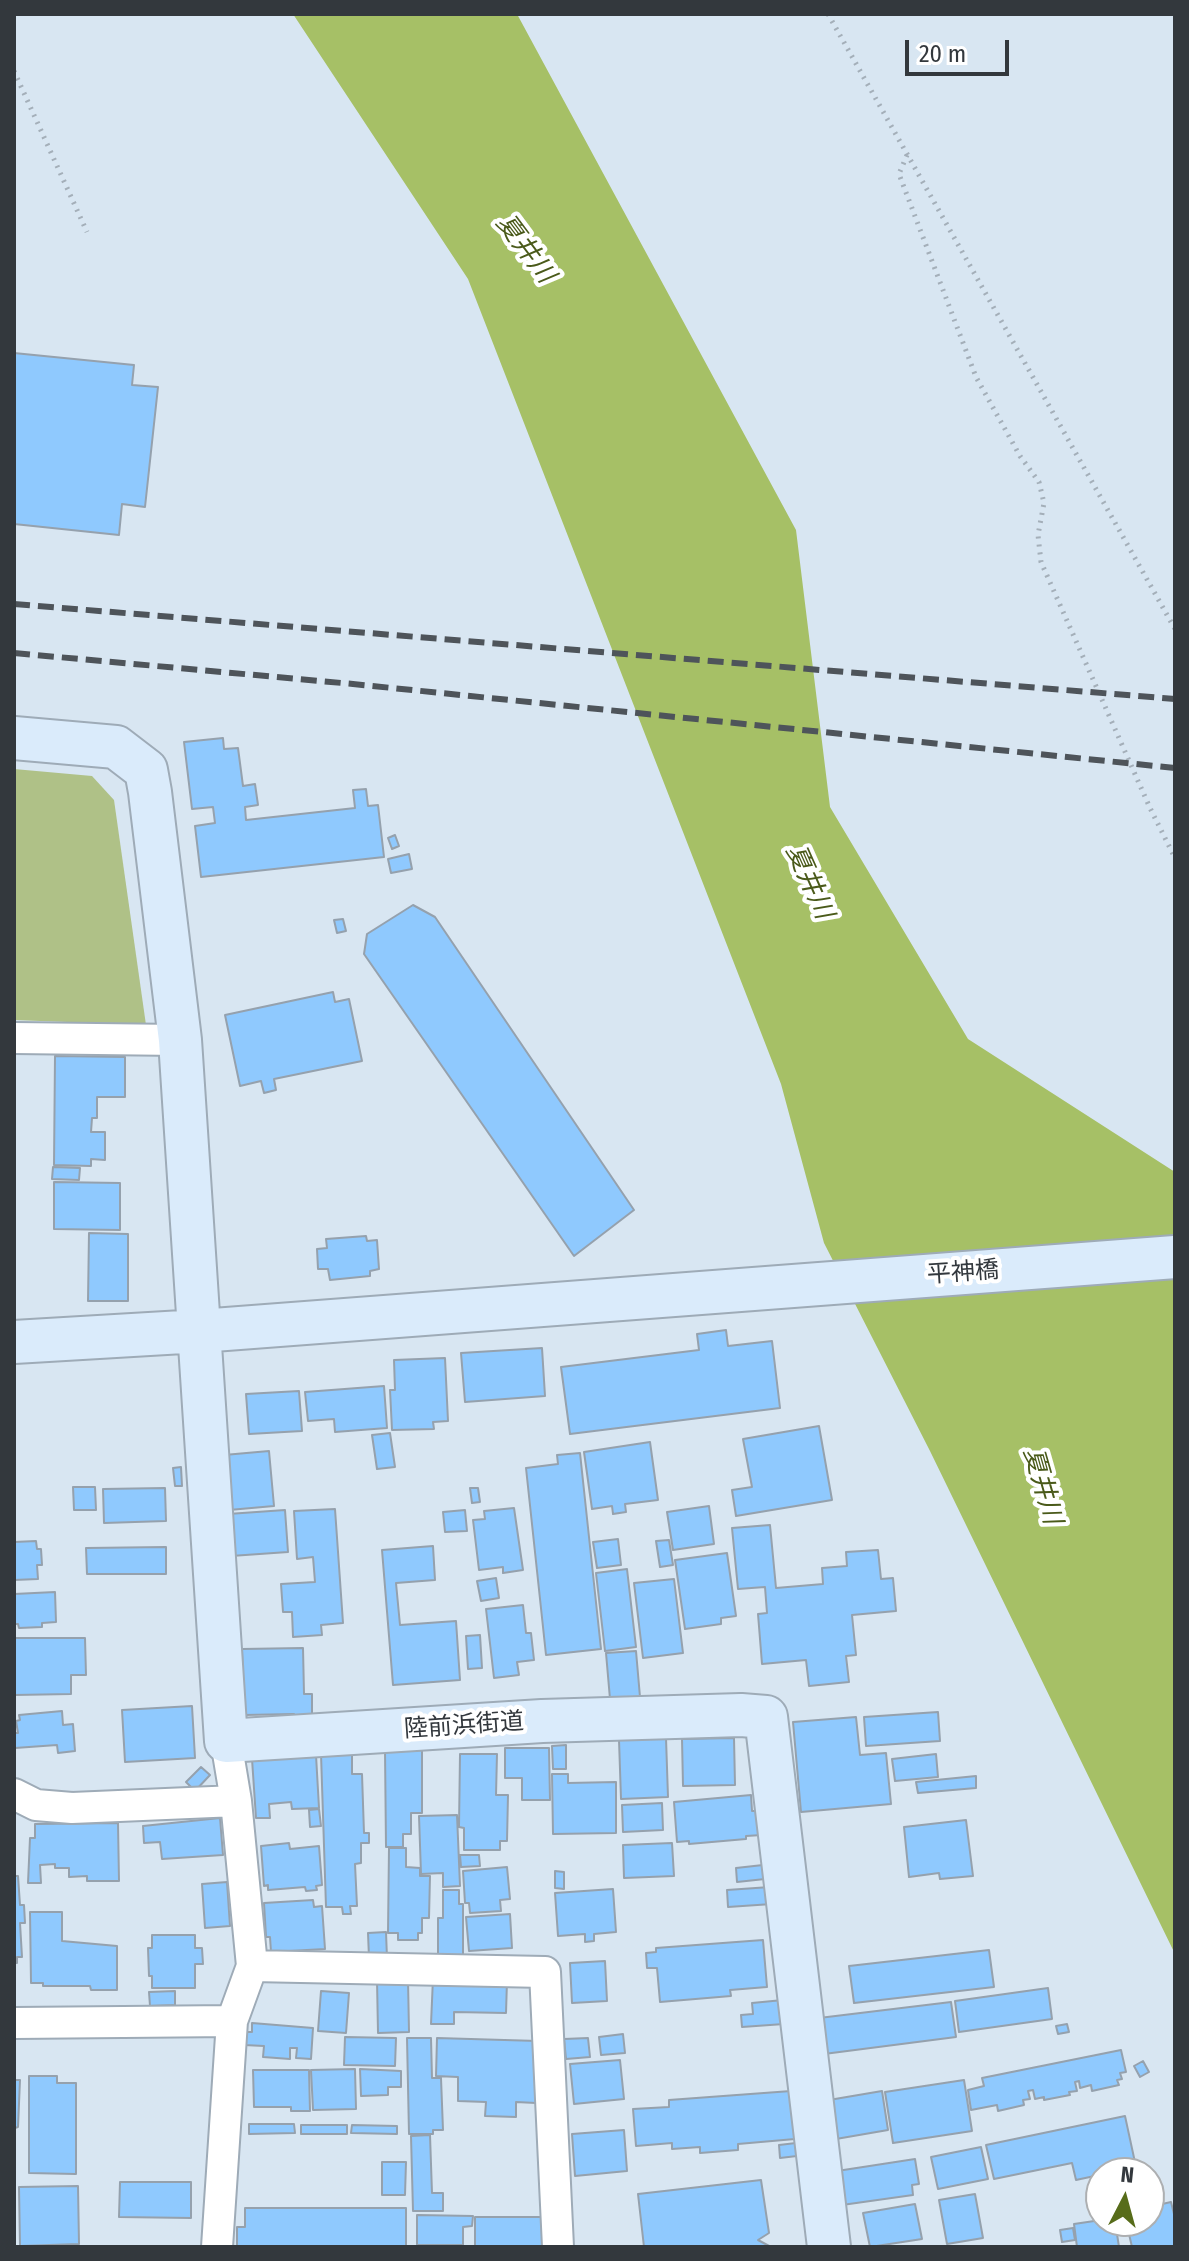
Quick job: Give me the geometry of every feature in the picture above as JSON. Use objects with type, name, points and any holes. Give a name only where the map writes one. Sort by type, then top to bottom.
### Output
[{"type":"street","points":[[14,738],[116,747],[146,770],[180,1040],[226,1741],[236,1801],[252,1966],[232,2021],[217,2247]]},
{"type":"street","points":[[14,1038],[180,1040]]},
{"type":"street","name":"平神橋","points":[[200,1331],[1175,1257]]},
{"type":"street","points":[[14,1342],[200,1331]]},
{"type":"street","name":"陸前浜街道","points":[[226,1741],[542,1721],[741,1715],[766,1717],[829,2247]]},
{"type":"street","points":[[14,1794],[36,1805],[72,1808],[236,1801]]},
{"type":"street","points":[[252,1966],[545,1972],[558,2247]]},
{"type":"street","points":[[14,2023],[232,2021]]},
{"type":"path","points":[[828,14],[1175,629]]},
{"type":"path","points":[[14,71],[87,232]]},
{"type":"path","points":[[907,155],[899,174],[976,377],[1020,456],[1039,482],[1044,503],[1038,535],[1041,562],[1175,858]]},
{"type":"shaded area","points":[[14,769],[92,776],[114,800],[146,1025],[14,1020]]},
{"type":"water","name":"夏井川","points":[[293,14],[517,14],[796,530],[830,807],[968,1039],[1175,1172],[1175,1954],[930,1451],[824,1243],[781,1084],[468,279]]},
{"type":"building","points":[[14,353],[134,365],[132,385],[158,387],[145,507],[122,504],[119,535],[14,524]]},
{"type":"building","points":[[223,738],[224,749],[238,748],[243,786],[255,784],[258,805],[245,807],[246,820],[355,808],[353,790],[366,789],[368,806],[378,805],[384,857],[201,877],[195,826],[215,823],[213,807],[192,809],[184,742]]},
{"type":"building","points":[[395,835],[399,846],[392,849],[388,838]]},
{"type":"building","points":[[409,854],[412,869],[391,873],[388,859]]},
{"type":"building","points":[[413,905],[435,917],[634,1210],[574,1256],[364,954],[367,934]]},
{"type":"building","points":[[343,919],[346,931],[337,933],[334,920]]},
{"type":"building","points":[[333,992],[335,1002],[349,999],[362,1061],[274,1079],[276,1090],[264,1093],[261,1081],[240,1086],[225,1015]]},
{"type":"building","points":[[55,1056],[125,1057],[125,1097],[97,1097],[97,1118],[92,1118],[91,1132],[105,1132],[105,1160],[91,1159],[91,1166],[54,1165]]},
{"type":"building","points":[[53,1167],[80,1168],[79,1180],[52,1179]]},
{"type":"building","points":[[54,1182],[120,1183],[120,1230],[54,1229]]},
{"type":"building","points":[[89,1233],[128,1234],[128,1301],[88,1301]]},
{"type":"building","points":[[366,1236],[367,1241],[377,1240],[379,1269],[370,1271],[370,1276],[330,1280],[328,1269],[318,1269],[317,1249],[327,1248],[326,1239]]},
{"type":"building","points":[[726,1330],[728,1346],[772,1341],[780,1408],[570,1434],[561,1367],[699,1350],[697,1334]]},
{"type":"building","points":[[542,1348],[545,1396],[465,1402],[461,1353]]},
{"type":"building","points":[[445,1358],[448,1421],[433,1422],[434,1429],[392,1430],[390,1390],[395,1390],[394,1360]]},
{"type":"building","points":[[384,1386],[387,1428],[335,1432],[334,1419],[308,1421],[305,1392]]},
{"type":"building","points":[[299,1391],[302,1431],[249,1434],[246,1394]]},
{"type":"building","points":[[819,1426],[832,1500],[736,1516],[732,1490],[752,1487],[743,1439]]},
{"type":"building","points":[[390,1433],[395,1467],[377,1469],[372,1435]]},
{"type":"building","points":[[650,1442],[658,1500],[625,1504],[626,1512],[613,1514],[612,1506],[592,1509],[584,1452]]},
{"type":"building","points":[[269,1451],[274,1506],[229,1510],[224,1455]]},
{"type":"building","points":[[580,1453],[601,1649],[546,1655],[526,1468],[558,1464],[557,1455]]},
{"type":"building","points":[[181,1467],[182,1486],[175,1486],[173,1468]]},
{"type":"building","points":[[73,1487],[95,1487],[96,1510],[74,1510]]},
{"type":"building","points":[[165,1488],[166,1521],[104,1523],[103,1489]]},
{"type":"building","points":[[470,1488],[478,1488],[480,1502],[472,1503]]},
{"type":"building","points":[[709,1506],[714,1544],[673,1550],[667,1512]]},
{"type":"building","points":[[514,1508],[523,1570],[503,1573],[503,1567],[479,1570],[473,1520],[485,1519],[484,1511]]},
{"type":"building","points":[[335,1509],[343,1623],[321,1625],[322,1635],[293,1637],[292,1612],[283,1612],[281,1584],[315,1582],[313,1557],[297,1559],[294,1511]]},
{"type":"building","points":[[285,1510],[288,1552],[231,1556],[228,1514]]},
{"type":"building","points":[[465,1510],[467,1531],[445,1532],[443,1512]]},
{"type":"building","points":[[770,1525],[776,1588],[823,1584],[822,1568],[847,1566],[846,1552],[878,1550],[881,1579],[893,1578],[896,1611],[852,1615],[856,1655],[846,1656],[849,1682],[809,1686],[806,1660],[762,1664],[758,1614],[767,1613],[765,1587],[738,1589],[732,1528]]},
{"type":"building","points":[[618,1539],[621,1565],[597,1568],[593,1542]]},
{"type":"building","points":[[669,1540],[673,1565],[660,1567],[656,1541]]},
{"type":"building","points":[[36,1541],[37,1549],[41,1549],[42,1565],[37,1565],[38,1579],[14,1580],[14,1542]]},
{"type":"building","points":[[433,1546],[435,1580],[396,1583],[400,1625],[456,1621],[460,1680],[393,1685],[382,1550]]},
{"type":"building","points":[[166,1547],[166,1574],[87,1574],[86,1548]]},
{"type":"building","points":[[727,1553],[736,1616],[721,1618],[721,1624],[685,1629],[675,1560]]},
{"type":"building","points":[[627,1569],[636,1647],[605,1651],[596,1573]]},
{"type":"building","points":[[496,1578],[499,1598],[481,1601],[477,1581]]},
{"type":"building","points":[[674,1579],[683,1653],[643,1658],[634,1583]]},
{"type":"building","points":[[55,1592],[56,1622],[42,1623],[42,1627],[19,1628],[18,1624],[14,1624],[14,1594]]},
{"type":"building","points":[[523,1605],[526,1633],[531,1633],[534,1660],[517,1662],[519,1675],[494,1678],[486,1609]]},
{"type":"building","points":[[480,1635],[482,1668],[468,1669],[466,1636]]},
{"type":"building","points":[[14,1638],[85,1638],[86,1675],[71,1675],[71,1694],[14,1695]]},
{"type":"building","points":[[303,1648],[304,1694],[312,1694],[312,1717],[294,1718],[294,1714],[244,1715],[242,1649]]},
{"type":"building","points":[[636,1651],[640,1697],[610,1699],[606,1653]]},
{"type":"building","points":[[192,1706],[195,1758],[125,1762],[122,1710]]},
{"type":"building","points":[[62,1711],[63,1725],[73,1724],[75,1751],[58,1753],[57,1745],[15,1748],[14,1733],[18,1733],[16,1721],[20,1720],[19,1715]]},
{"type":"building","points":[[938,1712],[940,1741],[866,1746],[864,1717]]},
{"type":"building","points":[[856,1717],[860,1755],[886,1753],[891,1804],[801,1812],[793,1722]]},
{"type":"building","points":[[666,1738],[668,1797],[621,1799],[619,1740]]},
{"type":"building","points":[[734,1738],[735,1785],[683,1786],[682,1739]]},
{"type":"building","points":[[566,1745],[566,1769],[553,1769],[552,1746]]},
{"type":"building","points":[[505,1748],[549,1748],[550,1800],[522,1800],[522,1778],[505,1778]]},
{"type":"building","points":[[385,1750],[422,1750],[422,1813],[411,1813],[411,1834],[403,1834],[403,1847],[386,1847]]},
{"type":"building","points":[[352,1753],[352,1774],[362,1774],[364,1833],[369,1833],[369,1843],[361,1843],[361,1863],[355,1864],[357,1906],[350,1906],[351,1914],[343,1914],[342,1907],[326,1907],[321,1754]]},
{"type":"building","points":[[460,1754],[497,1754],[496,1795],[508,1795],[507,1841],[500,1841],[500,1850],[464,1850],[464,1828],[459,1827]]},
{"type":"building","points":[[936,1754],[938,1777],[895,1781],[892,1759]]},
{"type":"building","points":[[316,1755],[319,1808],[292,1809],[291,1802],[269,1804],[270,1818],[256,1818],[252,1759]]},
{"type":"building","points":[[201,1767],[210,1775],[195,1791],[186,1782]]},
{"type":"building","points":[[552,1774],[568,1774],[568,1783],[616,1782],[616,1833],[553,1834]]},
{"type":"building","points":[[976,1776],[976,1788],[918,1793],[916,1782]]},
{"type":"building","points":[[751,1795],[752,1811],[760,1811],[762,1835],[689,1844],[689,1841],[677,1842],[674,1802]]},
{"type":"building","points":[[662,1803],[663,1830],[623,1832],[622,1805]]},
{"type":"building","points":[[319,1809],[321,1826],[310,1827],[309,1810]]},
{"type":"building","points":[[457,1815],[460,1886],[443,1887],[443,1873],[421,1874],[419,1816]]},
{"type":"building","points":[[220,1818],[223,1855],[162,1859],[160,1842],[144,1843],[143,1826]]},
{"type":"building","points":[[966,1820],[973,1876],[940,1879],[939,1873],[909,1877],[904,1827]]},
{"type":"building","points":[[118,1823],[119,1881],[87,1881],[87,1876],[69,1877],[69,1868],[55,1868],[55,1864],[40,1865],[41,1883],[28,1883],[30,1838],[35,1838],[35,1824]]},
{"type":"building","points":[[289,1843],[290,1849],[319,1846],[322,1885],[316,1886],[317,1890],[306,1891],[305,1887],[268,1890],[268,1885],[264,1886],[261,1846]]},
{"type":"building","points":[[672,1843],[674,1876],[624,1878],[623,1845]]},
{"type":"building","points":[[389,1848],[406,1848],[406,1867],[420,1868],[420,1876],[430,1876],[429,1918],[422,1918],[422,1933],[418,1933],[418,1940],[398,1940],[398,1933],[388,1933]]},
{"type":"building","points":[[460,1855],[479,1855],[480,1866],[461,1867]]},
{"type":"building","points":[[763,1865],[765,1879],[737,1882],[736,1868]]},
{"type":"building","points":[[507,1867],[510,1899],[500,1900],[501,1911],[470,1913],[469,1903],[465,1903],[463,1871]]},
{"type":"building","points":[[555,1871],[564,1872],[564,1889],[555,1888]]},
{"type":"building","points":[[14,1876],[18,1876],[25,1923],[20,1923],[22,1957],[17,1957],[17,1963],[14,1963]]},
{"type":"building","points":[[227,1882],[230,1926],[205,1928],[202,1884]]},
{"type":"building","points":[[770,1887],[772,1904],[728,1907],[727,1890]]},
{"type":"building","points":[[613,1889],[616,1932],[594,1934],[594,1941],[585,1942],[585,1934],[558,1936],[555,1893]]},
{"type":"building","points":[[443,1890],[459,1890],[459,1904],[463,1904],[463,1959],[438,1959],[438,1918],[443,1918]]},
{"type":"building","points":[[313,1900],[314,1907],[322,1906],[325,1949],[271,1952],[270,1937],[266,1937],[264,1903]]},
{"type":"building","points":[[30,1912],[62,1912],[62,1941],[117,1946],[117,1990],[31,1983]]},
{"type":"building","points":[[510,1914],[512,1948],[469,1951],[466,1917]]},
{"type":"building","points":[[386,1932],[387,1958],[369,1958],[368,1933]]},
{"type":"building","points":[[152,1935],[195,1935],[195,1948],[202,1948],[203,1964],[195,1964],[195,1988],[152,1988],[148,1948],[152,1948]]},
{"type":"building","points":[[763,1940],[767,1987],[730,1990],[731,1996],[660,2002],[657,1968],[647,1968],[646,1953],[656,1952],[656,1948]]},
{"type":"building","points":[[989,1950],[994,1987],[854,2003],[849,1966]]},
{"type":"building","points":[[605,1961],[607,2001],[572,2003],[570,1963]]},
{"type":"building","points":[[433,1978],[507,1981],[506,2013],[454,2012],[454,2024],[431,2024]]},
{"type":"building","points":[[408,1979],[409,2032],[378,2033],[377,1980]]},
{"type":"building","points":[[1048,1988],[1052,2019],[959,2032],[955,2001]]},
{"type":"building","points":[[175,1991],[175,2005],[150,2006],[149,1992]]},
{"type":"building","points":[[321,1991],[349,1993],[346,2033],[318,2031]]},
{"type":"building","points":[[783,2000],[784,2024],[742,2027],[741,2015],[753,2014],[752,2003]]},
{"type":"building","points":[[951,2002],[956,2037],[824,2054],[819,2018]]},
{"type":"building","points":[[252,2023],[313,2028],[311,2059],[296,2058],[297,2048],[290,2048],[290,2059],[263,2057],[264,2046],[244,2045],[245,2032],[252,2032]]},
{"type":"building","points":[[1067,2024],[1069,2032],[1058,2034],[1056,2026]]},
{"type":"building","points":[[623,2034],[625,2053],[601,2055],[599,2037]]},
{"type":"building","points":[[345,2037],[396,2038],[395,2066],[344,2065]]},
{"type":"building","points":[[407,2038],[431,2038],[432,2078],[441,2078],[443,2130],[433,2130],[433,2134],[409,2134]]},
{"type":"building","points":[[437,2038],[538,2041],[536,2103],[516,2102],[516,2117],[485,2116],[486,2102],[458,2101],[458,2077],[436,2076]]},
{"type":"building","points":[[588,2038],[590,2057],[566,2059],[564,2039]]},
{"type":"building","points":[[1121,2050],[1126,2072],[1120,2073],[1122,2079],[1117,2080],[1119,2085],[1092,2091],[1091,2085],[1080,2088],[1079,2081],[1075,2082],[1077,2091],[1069,2092],[1070,2095],[1035,2099],[1033,2090],[1028,2091],[1030,2099],[1023,2100],[1024,2105],[998,2111],[997,2105],[971,2110],[968,2090],[984,2086],[982,2078]]},
{"type":"building","points":[[620,2060],[624,2099],[574,2104],[570,2064]]},
{"type":"building","points":[[1143,2061],[1149,2072],[1140,2077],[1134,2066]]},
{"type":"building","points":[[355,2069],[356,2109],[313,2110],[311,2070]]},
{"type":"building","points":[[360,2069],[401,2071],[401,2087],[388,2087],[388,2095],[361,2096]]},
{"type":"building","points":[[253,2070],[309,2070],[310,2111],[291,2111],[291,2107],[254,2107]]},
{"type":"building","points":[[29,2076],[57,2076],[57,2083],[76,2083],[76,2174],[29,2173]]},
{"type":"building","points":[[14,2080],[20,2080],[18,2127],[14,2135]]},
{"type":"building","points":[[964,2080],[972,2131],[893,2143],[885,2092]]},
{"type":"building","points":[[791,2091],[795,2139],[738,2144],[738,2150],[700,2153],[700,2147],[672,2149],[672,2143],[636,2146],[633,2109],[669,2107],[669,2100]]},
{"type":"building","points":[[882,2091],[888,2130],[836,2139],[829,2100]]},
{"type":"building","points":[[1125,2116],[1134,2157],[1085,2157],[1085,2178],[1076,2180],[1072,2163],[994,2179],[986,2145]]},
{"type":"building","points":[[249,2124],[294,2124],[295,2133],[249,2134]]},
{"type":"building","points":[[301,2125],[347,2125],[347,2134],[301,2134]]},
{"type":"building","points":[[352,2125],[397,2126],[397,2134],[351,2133]]},
{"type":"building","points":[[624,2130],[627,2171],[575,2176],[572,2134]]},
{"type":"building","points":[[430,2135],[432,2193],[443,2193],[443,2211],[413,2211],[411,2136]]},
{"type":"building","points":[[796,2143],[797,2156],[780,2158],[779,2145]]},
{"type":"building","points":[[981,2147],[988,2179],[938,2189],[931,2157]]},
{"type":"building","points":[[915,2159],[919,2184],[912,2185],[913,2195],[842,2205],[837,2171]]},
{"type":"building","points":[[382,2162],[406,2162],[405,2195],[382,2195]]},
{"type":"building","points":[[761,2180],[769,2233],[758,2240],[771,2247],[644,2247],[638,2194]]},
{"type":"building","points":[[120,2182],[191,2182],[191,2218],[119,2217]]},
{"type":"building","points":[[78,2186],[79,2244],[20,2246],[19,2187]]},
{"type":"building","points":[[975,2194],[983,2238],[947,2244],[939,2200]]},
{"type":"building","points":[[1171,2202],[1175,2218],[1175,2247],[1132,2247],[1130,2237],[1165,2237],[1165,2203]]},
{"type":"building","points":[[915,2204],[922,2239],[870,2247],[863,2213]]},
{"type":"building","points":[[245,2208],[406,2208],[406,2247],[237,2247],[237,2227],[245,2227]]},
{"type":"building","points":[[417,2215],[473,2216],[472,2226],[463,2227],[463,2245],[417,2245]]},
{"type":"building","points":[[475,2217],[547,2217],[546,2247],[475,2247]]},
{"type":"building","points":[[1085,2222],[1085,2237],[1117,2237],[1119,2247],[1077,2247],[1074,2224]]},
{"type":"building","points":[[1073,2228],[1075,2240],[1062,2242],[1060,2230]]},
{"type":"railway","points":[[14,604],[1175,699]]},
{"type":"railway","points":[[14,653],[353,684],[1175,768]]}]
